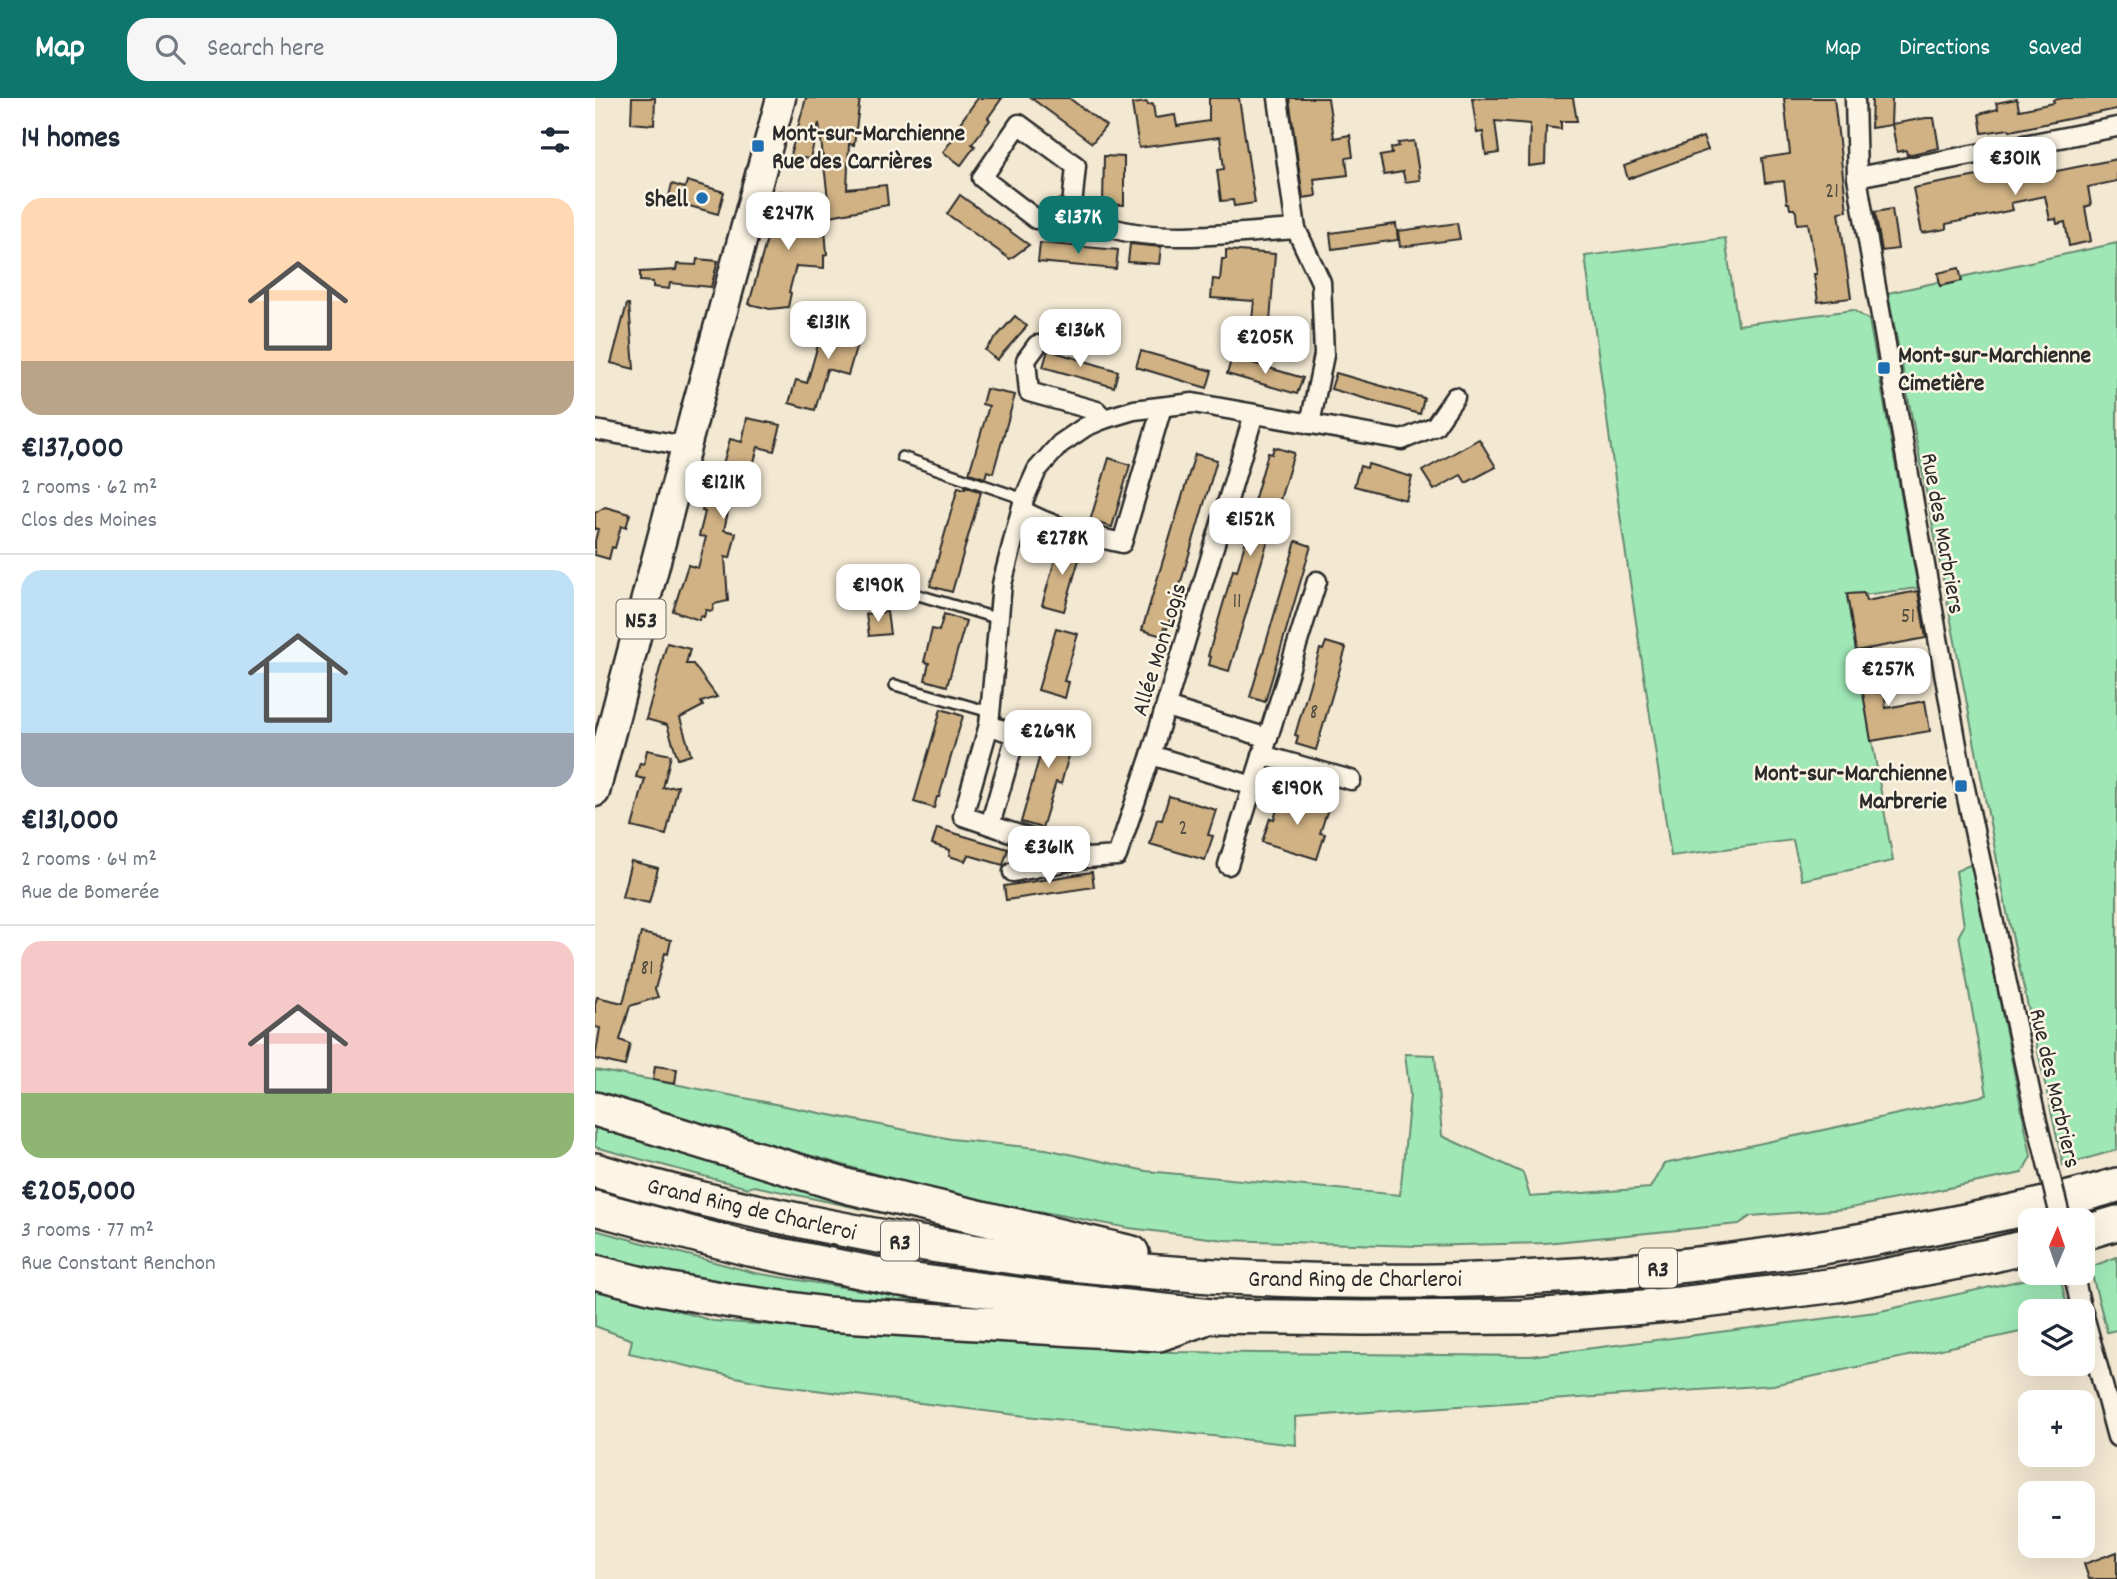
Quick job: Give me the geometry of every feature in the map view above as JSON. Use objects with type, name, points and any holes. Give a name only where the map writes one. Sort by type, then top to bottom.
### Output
[{"type":"highway","points":[[595,1109],[850,1187],[967,1216],[1109,1246],[1212,1276]]},
{"type":"highway","name":"Grand Ring de Charleroi","points":[[595,1170],[752,1211],[908,1242],[1055,1262],[1212,1276],[1364,1281],[1506,1278],[1677,1266],[1831,1247],[1983,1217],[2117,1185]]},
{"type":"highway","name":"Grand Ring de Charleroi","points":[[595,1208],[745,1248],[900,1279],[1211,1316],[1522,1317],[1680,1304],[1837,1284],[2018,1249]]},
{"type":"highway","points":[[2095,1229],[2117,1223]]},
{"type":"highway","points":[[595,1272],[654,1287],[826,1314],[1160,1334],[1211,1316]]},
{"type":"main road","name":"N53","points":[[595,792],[781,98]]},
{"type":"street","points":[[1278,98],[1296,229],[1321,282],[1324,355],[1310,424]]},
{"type":"street","name":"Rue des Marbriers","points":[[1855,98],[1857,177],[1963,779],[2058,1208]]},
{"type":"street","points":[[1072,206],[1076,166],[1019,124],[982,178],[1036,219],[1072,206],[1113,228],[1136,233],[1178,235],[1296,229]]},
{"type":"street","points":[[1857,177],[2117,127]]},
{"type":"street","points":[[1037,345],[1026,360],[1029,392],[1097,411],[1104,419]]},
{"type":"street","points":[[1087,858],[963,816],[990,719],[1002,584],[1023,505],[1037,470],[1060,444],[1086,427],[1134,410],[1193,403],[1402,440],[1435,426],[1455,397]]},
{"type":"street","points":[[1023,505],[1040,521],[1122,543],[1162,407]]},
{"type":"street","name":"Allée Mon Logis","points":[[1087,858],[1117,856],[1166,707],[1254,414]]},
{"type":"street","points":[[595,430],[686,446]]},
{"type":"street","points":[[1228,865],[1317,581]]},
{"type":"street","points":[[1166,707],[1351,780]]},
{"type":"street","points":[[990,719],[1016,735],[990,825]]},
{"type":"street","points":[[1151,755],[1253,786]]},
{"type":"street","points":[[1013,872],[1087,858]]},
{"type":"street","points":[[2095,1357],[2117,1437]]},
{"type":"lane","points":[[902,457],[1023,505]]},
{"type":"lane","points":[[878,583],[999,619]]},
{"type":"lane","points":[[895,685],[990,719]]},
{"type":"green space","points":[[1725,238],[1738,325],[1853,310],[1869,320],[1918,588],[1847,597],[1893,861],[1802,880],[1793,840],[1671,856],[1585,256]]},
{"type":"green space","points":[[2117,243],[2117,1150],[2063,1165],[2007,912],[1888,293]]},
{"type":"green space","points":[[1972,864],[2031,1156],[2022,1173],[1846,1209],[1751,1216],[1739,1224],[1545,1243],[1417,1246],[1225,1240],[1129,1228],[945,1194],[595,1094],[595,1070],[951,1139],[1046,1149],[1146,1171],[1400,1195],[1410,1095],[1405,1054],[1435,1055],[1442,1136],[1523,1173],[1530,1197],[1650,1188],[1664,1164],[1987,1095],[1959,935],[1964,926],[1956,871]]},
{"type":"green space","points":[[595,1123],[975,1231],[754,1186],[748,1188],[595,1147]]},
{"type":"green space","points":[[595,1230],[755,1273],[984,1310],[752,1293],[595,1258]]},
{"type":"green space","points":[[2117,1257],[2117,1330],[2107,1332],[2095,1285],[2095,1265]]},
{"type":"green space","points":[[2018,1281],[2018,1285],[2062,1285],[2065,1299],[2018,1299],[2018,1333],[1773,1385],[1295,1417],[1296,1445],[1017,1415],[767,1384],[629,1353],[632,1340],[595,1326],[595,1286],[713,1321],[1173,1352],[1530,1356],[1876,1312]]},
{"type":"building","points":[[632,98],[655,98],[654,125],[631,123]]},
{"type":"building","points":[[806,98],[860,98],[854,145],[849,144],[847,189],[886,185],[888,205],[830,216],[819,123],[810,159],[790,156]]},
{"type":"building","points":[[978,98],[1002,98],[961,165],[943,152],[957,133],[954,131]]},
{"type":"building","points":[[1031,98],[1069,98],[1106,126],[1092,143]]},
{"type":"building","points":[[1209,98],[1239,98],[1255,203],[1234,206],[1233,200],[1221,201],[1217,170],[1224,169],[1220,137],[1139,148],[1132,104],[1153,104],[1155,118],[1175,115],[1177,126],[1209,121]]},
{"type":"building","points":[[1289,98],[1328,98],[1334,138],[1350,135],[1353,157],[1346,158],[1348,175],[1314,179],[1316,196],[1303,198]]},
{"type":"building","points":[[1472,98],[1573,98],[1577,121],[1561,121],[1561,129],[1546,127],[1545,164],[1529,166],[1530,124],[1495,121],[1499,153],[1486,155],[1483,132],[1477,133]]},
{"type":"building","points":[[1784,98],[1834,98],[1847,211],[1839,212],[1851,298],[1818,302],[1814,274],[1817,274],[1808,223],[1797,224],[1796,212],[1790,209],[1787,203],[1784,181],[1765,183],[1762,158],[1790,154]]},
{"type":"building","points":[[1872,98],[1892,98],[1891,125],[1871,128]]},
{"type":"building","points":[[2117,98],[2117,109],[2010,131],[1982,133],[1979,114],[1998,109],[1996,103],[2017,99],[2019,110],[2054,103],[2053,100]]},
{"type":"building","points":[[1934,118],[1939,148],[1907,155],[1906,150],[1897,152],[1892,124]]},
{"type":"building","points":[[1703,137],[1708,150],[1628,179],[1624,166]]},
{"type":"building","points":[[1414,141],[1420,180],[1405,182],[1403,172],[1384,175],[1380,156],[1392,154],[1391,148],[1399,146],[1398,143]]},
{"type":"building","points":[[1104,156],[1124,157],[1124,205],[1103,204]]},
{"type":"building","points":[[2117,159],[2117,181],[2088,187],[2091,205],[2085,207],[2091,241],[2069,246],[2065,222],[2057,224],[2056,219],[2050,220],[2045,196],[2011,203],[2013,210],[1946,224],[1946,229],[1922,233],[1913,188],[2015,169],[2017,179]]},
{"type":"building","name":"Shell","points":[[687,181],[724,192],[718,214],[668,200],[672,184],[685,188]]},
{"type":"building","points":[[780,191],[799,197],[796,208],[824,216],[827,254],[824,255],[824,268],[796,266],[788,307],[770,309],[749,304]]},
{"type":"building","points":[[960,195],[1029,245],[1010,259],[947,214]]},
{"type":"building","points":[[1892,209],[1898,249],[1882,251],[1875,212]]},
{"type":"building","points":[[1457,223],[1460,239],[1400,247],[1398,231]]},
{"type":"building","points":[[1396,224],[1398,240],[1332,249],[1330,233]]},
{"type":"building","points":[[1040,243],[1118,250],[1116,269],[1038,262]]},
{"type":"building","points":[[1130,244],[1161,247],[1159,264],[1128,262]]},
{"type":"building","points":[[1226,250],[1275,254],[1270,322],[1252,320],[1254,301],[1211,298],[1213,279],[1220,280],[1222,259],[1226,259]]},
{"type":"building","points":[[697,259],[718,261],[711,287],[670,283],[669,289],[653,287],[653,282],[640,281],[640,272],[676,270],[677,264],[696,265]]},
{"type":"building","points":[[1959,268],[1962,281],[1940,286],[1938,273]]},
{"type":"building","points":[[629,304],[634,369],[611,363]]},
{"type":"building","points":[[1015,316],[1027,326],[997,360],[985,350]]},
{"type":"building","points":[[826,317],[862,328],[848,375],[827,369],[815,410],[789,403],[796,380],[807,383]]},
{"type":"building","points":[[1048,350],[1118,371],[1114,387],[1043,367]]},
{"type":"building","points":[[1141,351],[1212,371],[1207,388],[1136,367]]},
{"type":"building","points":[[1232,357],[1303,378],[1297,394],[1227,374]]},
{"type":"building","points":[[1336,373],[1424,398],[1420,414],[1331,389]]},
{"type":"building","points":[[986,389],[1015,395],[993,473],[987,471],[985,478],[969,473],[989,406],[982,404]]},
{"type":"building","points":[[747,418],[781,425],[774,451],[758,447],[751,473],[755,474],[750,492],[745,492],[742,506],[730,503],[724,530],[736,533],[730,558],[725,557],[728,601],[714,604],[712,611],[706,610],[704,617],[701,616],[699,620],[673,611],[688,565],[698,568],[706,537],[699,536],[707,490],[712,491],[714,481],[718,482],[730,439],[742,442]]},
{"type":"building","points":[[1479,439],[1496,467],[1466,483],[1461,475],[1434,490],[1422,471]]},
{"type":"building","points":[[1274,447],[1294,453],[1229,671],[1209,665],[1211,657],[1208,656],[1233,570],[1237,571],[1246,540],[1243,539],[1268,453],[1272,454]]},
{"type":"building","points":[[1195,454],[1217,460],[1167,629],[1164,628],[1162,636],[1142,630]]},
{"type":"building","points":[[1109,458],[1130,465],[1112,527],[1090,521]]},
{"type":"building","points":[[1368,464],[1412,477],[1406,500],[1354,486],[1360,466],[1367,468]]},
{"type":"building","points":[[965,486],[981,492],[952,592],[930,586],[958,487],[965,489]]},
{"type":"building","points":[[605,507],[630,514],[626,528],[621,526],[609,559],[595,555],[598,529],[595,529],[595,513]]},
{"type":"building","points":[[1296,541],[1311,546],[1265,702],[1250,697]]},
{"type":"building","points":[[1060,542],[1082,549],[1064,611],[1042,605]]},
{"type":"building","points":[[1918,591],[1926,638],[1856,651],[1847,594],[1864,593],[1866,601]]},
{"type":"building","points":[[887,612],[890,634],[869,636],[866,614]]},
{"type":"building","points":[[944,614],[966,621],[947,686],[925,680],[929,663],[924,662],[932,629],[939,631]]},
{"type":"building","points":[[1056,628],[1078,634],[1064,681],[1069,682],[1065,698],[1038,690]]},
{"type":"building","points":[[1326,642],[1346,648],[1316,750],[1296,744],[1298,736],[1295,735],[1320,649],[1323,650]]},
{"type":"building","points":[[667,643],[690,649],[686,664],[693,664],[717,697],[701,702],[703,706],[680,718],[691,755],[678,759],[667,725],[646,719]]},
{"type":"building","points":[[1869,649],[1876,693],[1884,691],[1886,708],[1925,701],[1930,731],[1871,741],[1856,651]]},
{"type":"building","points":[[941,709],[963,716],[934,808],[914,802]]},
{"type":"building","points":[[1052,713],[1074,720],[1065,751],[1070,752],[1061,784],[1056,782],[1042,828],[1021,822]]},
{"type":"building","points":[[647,750],[671,755],[663,788],[678,786],[666,835],[632,827],[645,779],[636,777],[640,763],[644,764]]},
{"type":"building","points":[[1282,794],[1328,809],[1320,833],[1325,834],[1317,859],[1262,842],[1270,818],[1274,819]]},
{"type":"building","points":[[1169,796],[1216,810],[1208,835],[1213,836],[1205,860],[1150,844],[1157,819],[1162,820]]},
{"type":"building","points":[[937,828],[1008,849],[1003,865],[968,855],[965,861],[949,856],[950,850],[932,844]]},
{"type":"building","points":[[631,861],[658,868],[649,903],[622,897]]},
{"type":"building","points":[[1092,872],[1094,887],[1006,900],[1004,886]]},
{"type":"building","points":[[641,933],[671,940],[655,989],[658,997],[630,1006],[620,1040],[630,1044],[625,1066],[595,1059],[600,1028],[595,1027],[597,997],[623,1003]]},
{"type":"building","points":[[655,1066],[677,1069],[675,1084],[653,1080]]},
{"type":"building","points":[[2117,1552],[2117,1579],[2089,1579],[2084,1564]]},
{"type":"place","name":"Mont-sur-Marchienne Rue des Carrières","points":[[758,146]]},
{"type":"place","name":"Shell","points":[[702,198]]},
{"type":"place","name":"Mont-sur-Marchienne Cimetière","points":[[1884,368]]},
{"type":"place","name":"Mont-sur-Marchienne Marbrerie","points":[[1961,786]]}]
